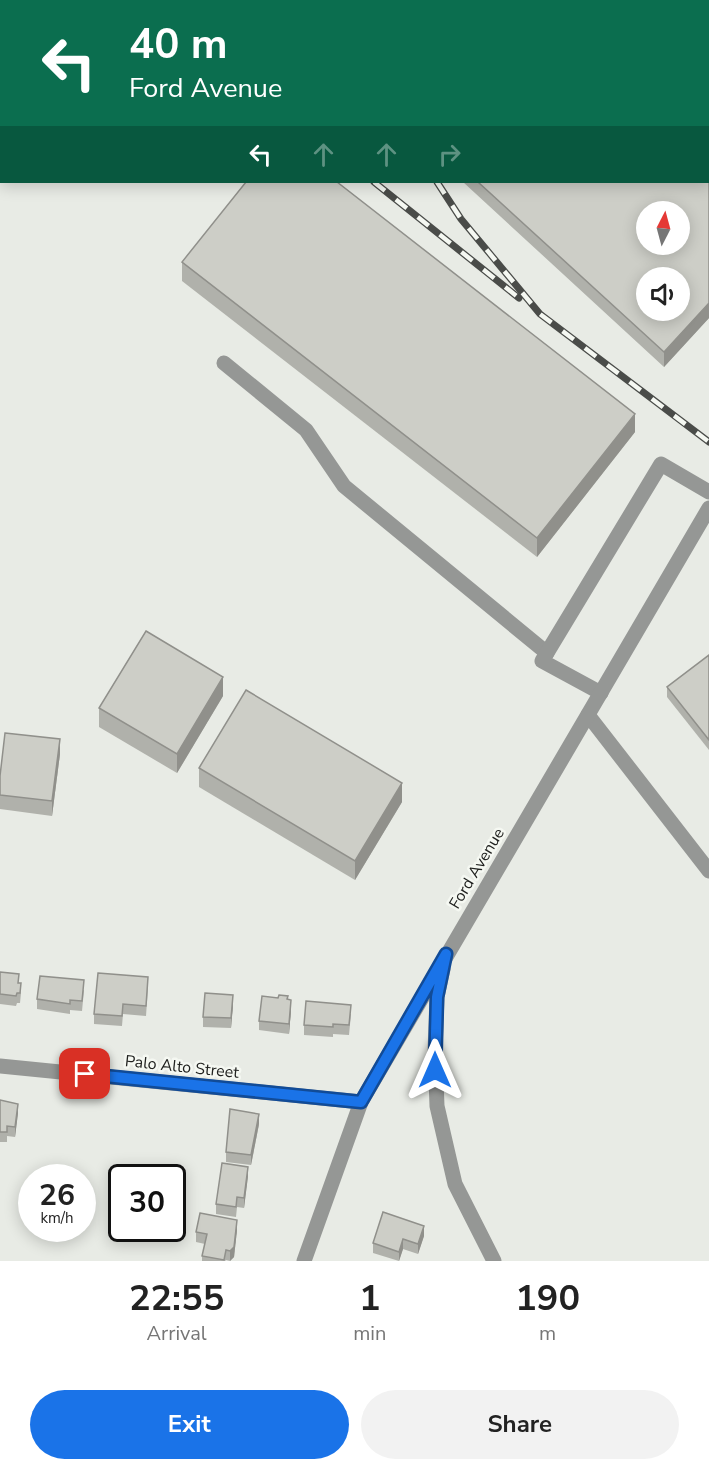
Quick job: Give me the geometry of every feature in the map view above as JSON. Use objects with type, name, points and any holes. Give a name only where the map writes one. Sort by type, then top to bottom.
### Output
[{"type":"street","points":[[224,363],[306,430],[344,486],[547,652]]},
{"type":"street","points":[[601,693],[542,661],[661,464],[709,492]]},
{"type":"street","name":"Ford Avenue","points":[[304,1261],[361,1102],[709,508]]},
{"type":"street","points":[[588,715],[709,871]]},
{"type":"street","points":[[446,954],[437,997],[435,1052],[437,1106],[455,1184],[494,1261]]},
{"type":"street","name":"Palo Alto Street","points":[[0,1066],[361,1102]]},
{"type":"building","points":[[245,183],[338,183],[635,414],[537,538],[182,262]]},
{"type":"building","points":[[479,183],[709,183],[709,303],[664,352]]},
{"type":"building","points":[[146,631],[223,677],[177,754],[99,708]]},
{"type":"building","points":[[709,655],[709,740],[667,687]]},
{"type":"building","points":[[246,690],[402,783],[355,861],[199,768]]},
{"type":"building","points":[[5,733],[60,739],[52,801],[0,795]]},
{"type":"building","points":[[0,972],[19,974],[20,993],[16,996],[0,994]]},
{"type":"building","points":[[98,973],[148,977],[146,1006],[123,1004],[122,1016],[94,1014]]},
{"type":"building","points":[[40,976],[84,980],[82,1001],[70,1000],[70,1004],[37,999]]},
{"type":"building","points":[[205,993],[233,995],[231,1018],[203,1017]]},
{"type":"building","points":[[279,995],[288,996],[287,999],[291,1000],[289,1024],[259,1021],[262,996],[278,998]]},
{"type":"building","points":[[306,1001],[351,1005],[349,1025],[333,1024],[333,1027],[304,1025]]},
{"type":"building","points":[[0,1100],[18,1104],[15,1127],[7,1126],[7,1132],[0,1132]]},
{"type":"building","points":[[230,1109],[259,1114],[251,1155],[226,1152]]},
{"type":"building","points":[[222,1163],[248,1167],[244,1198],[237,1197],[236,1207],[216,1204]]},
{"type":"building","points":[[383,1212],[424,1226],[418,1244],[403,1239],[399,1252],[373,1243]]},
{"type":"building","points":[[200,1213],[237,1220],[234,1247],[230,1251],[226,1250],[224,1260],[202,1256],[207,1234],[196,1232]]},
{"type":"railway","points":[[375,183],[519,298]]},
{"type":"railway","points":[[438,183],[461,219],[540,314],[709,442]]},
{"type":"route","points":[[85,1074],[361,1102],[446,954],[437,997],[435,1070]]}]
